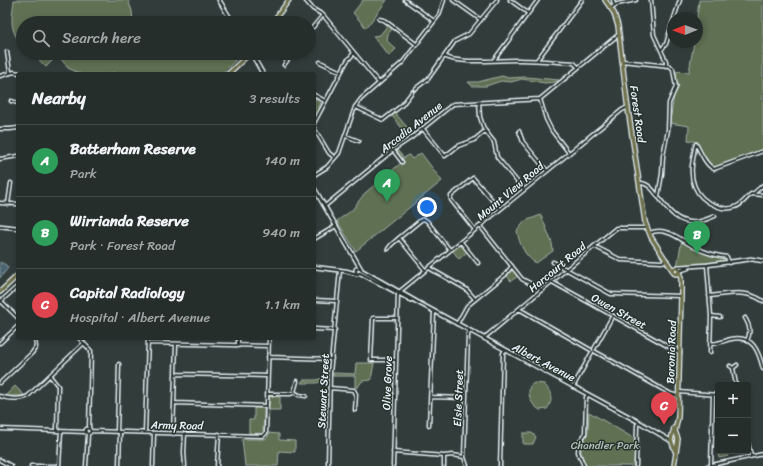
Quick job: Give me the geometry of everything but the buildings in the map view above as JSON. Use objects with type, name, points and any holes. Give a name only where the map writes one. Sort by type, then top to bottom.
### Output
[{"type":"main road","points":[[219,0],[229,16]]},
{"type":"main road","points":[[277,16],[289,0]]},
{"type":"main road","name":"Forest Road","points":[[605,0],[613,5],[619,34],[628,107],[647,228],[674,272]]},
{"type":"main road","points":[[230,72],[243,60]]},
{"type":"main road","points":[[255,60],[262,72]]},
{"type":"main road","points":[[316,193],[357,261],[361,271]]},
{"type":"main road","points":[[0,226],[16,228]]},
{"type":"main road","points":[[674,272],[674,268],[678,269],[753,259],[763,261]]},
{"type":"main road","name":"Forest Road","points":[[667,260],[678,269]]},
{"type":"main road","points":[[356,270],[357,261]]},
{"type":"main road","points":[[316,267],[346,271],[361,271]]},
{"type":"main road","name":"Boronia Road","points":[[674,466],[677,439],[675,431],[679,394],[680,353],[681,276],[678,269]]},
{"type":"main road","points":[[356,270],[361,271]]},
{"type":"main road","name":"Albert Avenue","points":[[361,271],[672,440]]},
{"type":"main road","name":"Boronia Road","points":[[674,272],[681,285]]},
{"type":"main road","points":[[0,292],[16,277]]},
{"type":"main road","name":"Boronia Road","points":[[672,440],[677,420]]},
{"type":"main road","points":[[672,440],[675,443],[677,439]]},
{"type":"main road","points":[[672,440],[677,439]]},
{"type":"main road","points":[[672,440],[676,453]]},
{"type":"street","points":[[305,0],[313,9],[323,15],[379,83]]},
{"type":"street","points":[[405,0],[434,22]]},
{"type":"street","points":[[316,174],[327,167],[336,158],[346,136],[355,107],[364,96],[400,65],[434,22],[440,13],[444,0]]},
{"type":"street","points":[[453,0],[457,1],[481,20]]},
{"type":"street","points":[[415,89],[428,79],[455,41],[469,34],[497,0]]},
{"type":"street","points":[[510,0],[528,13]]},
{"type":"street","points":[[494,60],[538,0]]},
{"type":"street","points":[[537,60],[582,0]]},
{"type":"street","points":[[614,0],[613,5],[636,0]]},
{"type":"street","points":[[650,0],[654,35],[666,61],[666,66]]},
{"type":"street","points":[[676,12],[680,0]]},
{"type":"street","points":[[316,23],[323,15]]},
{"type":"street","points":[[379,19],[384,20],[416,44]]},
{"type":"street","points":[[570,152],[550,127],[540,99],[619,34]]},
{"type":"street","points":[[661,50],[667,40]]},
{"type":"street","points":[[7,52],[10,72]]},
{"type":"street","points":[[316,119],[348,59],[354,53]]},
{"type":"street","points":[[445,56],[449,58],[471,61],[537,60],[574,64],[578,67]]},
{"type":"street","points":[[284,65],[288,60]]},
{"type":"street","points":[[622,61],[672,68],[676,87],[669,105],[668,130],[658,196]]},
{"type":"street","points":[[320,62],[341,72]]},
{"type":"street","points":[[0,76],[10,72],[16,73]]},
{"type":"street","points":[[355,107],[383,120],[404,103],[412,92]]},
{"type":"street","points":[[316,96],[325,101]]},
{"type":"street","name":"Arcadia Avenue","points":[[325,206],[393,150],[423,129],[453,104],[540,99]]},
{"type":"street","points":[[11,100],[16,102]]},
{"type":"street","points":[[479,102],[480,117],[485,131],[494,142],[497,157],[524,190]]},
{"type":"street","name":"Mount View Road","points":[[399,293],[570,152],[622,110],[628,107]]},
{"type":"street","points":[[0,129],[16,128]]},
{"type":"street","points":[[423,129],[445,156],[458,146],[474,140],[485,131]]},
{"type":"street","points":[[316,131],[329,154],[336,158]]},
{"type":"street","points":[[519,131],[523,142],[547,171]]},
{"type":"street","points":[[346,136],[360,141]]},
{"type":"street","points":[[763,151],[714,169],[709,166],[696,144],[691,167],[692,178],[696,190],[704,200],[716,206],[728,208],[738,206],[763,185]]},
{"type":"street","points":[[393,150],[402,162]]},
{"type":"street","points":[[0,159],[16,156]]},
{"type":"street","points":[[475,230],[450,198],[451,196],[472,179],[476,179],[500,209]]},
{"type":"street","points":[[8,204],[11,183]]},
{"type":"street","points":[[639,183],[647,184],[671,214],[684,221],[699,222],[715,216]]},
{"type":"street","points":[[753,193],[763,195]]},
{"type":"street","points":[[0,203],[16,204]]},
{"type":"street","points":[[388,249],[390,245],[424,219],[450,250]]},
{"type":"street","points":[[316,238],[336,226]]},
{"type":"street","points":[[480,226],[522,279],[542,290]]},
{"type":"street","name":"Harcourt Road","points":[[484,338],[618,227],[647,228]]},
{"type":"street","points":[[649,233],[658,231],[672,234],[696,248],[727,257],[729,263]]},
{"type":"street","points":[[399,238],[426,270]]},
{"type":"street","points":[[461,242],[478,262]]},
{"type":"street","points":[[594,246],[621,260],[662,262],[667,260]]},
{"type":"street","points":[[552,262],[611,294],[681,296]]},
{"type":"street","points":[[707,265],[711,316],[710,353]]},
{"type":"street","points":[[457,324],[467,306],[505,275],[512,266]]},
{"type":"street","points":[[428,268],[466,289],[475,299]]},
{"type":"street","name":"Stewart Street","points":[[328,466],[330,388],[340,270]]},
{"type":"street","name":"Owen Street","points":[[552,282],[680,353]]},
{"type":"street","points":[[16,288],[0,301],[16,316]]},
{"type":"street","name":"Olive Grove","points":[[393,466],[399,293]]},
{"type":"street","points":[[709,296],[745,293],[755,296],[763,301]]},
{"type":"street","points":[[316,300],[337,301]]},
{"type":"street","points":[[519,309],[670,393],[713,395],[709,466],[763,454]]},
{"type":"street","points":[[430,425],[434,312]]},
{"type":"street","points":[[573,387],[612,316]]},
{"type":"street","points":[[711,316],[720,317]]},
{"type":"street","points":[[396,360],[371,360],[372,318],[397,318]]},
{"type":"street","points":[[745,318],[750,328],[747,341]]},
{"type":"street","points":[[0,343],[16,328]]},
{"type":"street","points":[[316,329],[335,330]]},
{"type":"street","name":"Elsie Street","points":[[467,466],[464,457],[469,330]]},
{"type":"street","points":[[710,344],[720,344],[735,338],[747,341],[758,351],[763,369]]},
{"type":"street","points":[[0,383],[32,353],[36,347],[35,340]]},
{"type":"street","points":[[81,340],[90,349],[91,354],[90,430],[87,433],[86,466]]},
{"type":"street","points":[[238,340],[238,346]]},
{"type":"street","points":[[174,403],[266,406],[269,340]]},
{"type":"street","points":[[0,396],[6,398],[26,398],[84,343]]},
{"type":"street","points":[[146,433],[148,343],[268,346]]},
{"type":"street","points":[[173,434],[176,344]]},
{"type":"street","points":[[500,466],[503,353],[505,350]]},
{"type":"street","points":[[268,357],[332,359]]},
{"type":"street","points":[[117,432],[119,364]]},
{"type":"street","points":[[735,382],[732,367],[737,365]]},
{"type":"street","points":[[175,374],[267,376]]},
{"type":"street","points":[[31,466],[59,466],[58,386],[50,376]]},
{"type":"street","points":[[267,394],[289,395],[294,392],[297,381]]},
{"type":"street","points":[[330,388],[354,390],[356,394],[355,410]]},
{"type":"street","points":[[294,392],[306,396]]},
{"type":"street","points":[[584,466],[579,456],[578,446],[585,434],[586,397],[588,395]]},
{"type":"street","points":[[431,397],[466,398]]},
{"type":"street","name":"Army Road","points":[[90,430],[264,436],[266,433],[266,406]]},
{"type":"street","points":[[636,466],[639,422]]},
{"type":"street","points":[[0,429],[87,433],[90,430]]},
{"type":"street","points":[[119,465],[120,432]]},
{"type":"street","points":[[153,466],[154,433]]},
{"type":"street","points":[[185,433],[185,466]]},
{"type":"street","points":[[218,434],[218,466]]},
{"type":"street","points":[[393,452],[444,456],[454,455],[464,457]]},
{"type":"street","points":[[444,456],[444,466]]},
{"type":"street","points":[[0,460],[11,466]]},
{"type":"green space","points":[[14,0],[128,0],[132,16],[16,16],[16,36],[13,29],[12,18]]},
{"type":"green space","points":[[363,0],[387,0],[366,28],[353,13]]},
{"type":"green space","points":[[699,0],[763,0],[763,149],[714,168],[704,156],[698,142],[688,140],[689,126],[670,123],[674,95],[679,87],[676,79],[677,71],[689,72],[693,48],[703,48],[703,12],[698,12]]},
{"type":"green space","points":[[388,25],[392,29],[388,34],[387,41],[396,49],[389,56],[373,36],[380,35]]},
{"type":"green space","points":[[39,60],[53,60],[46,67]]},
{"type":"green space","points":[[62,60],[236,60],[223,72],[77,72],[68,68]]},
{"type":"green space","points":[[502,76],[508,78],[526,77],[559,80],[556,82],[545,83],[522,79],[511,82],[501,81],[486,86],[472,86],[468,82],[478,82]]},
{"type":"green space","points":[[316,99],[321,103],[316,112]]},
{"type":"green space","points":[[395,113],[413,134],[409,137],[392,116]]},
{"type":"green space","points":[[397,150],[404,158],[409,155],[412,159],[421,153],[442,181],[356,251],[337,221],[352,210],[365,193],[401,163],[393,153]]},
{"type":"green space","points":[[541,215],[552,243],[553,251],[536,263],[523,249],[517,231],[525,221]]},
{"type":"green space","points":[[682,239],[709,253],[727,257],[729,263],[677,267]]},
{"type":"green space","points":[[461,244],[467,252],[459,259],[453,251]]},
{"type":"green space","points":[[512,270],[518,276],[511,281],[507,276]]},
{"type":"green space","points":[[356,363],[374,363],[371,380],[362,381],[358,387],[355,387],[355,376],[333,376],[333,373],[355,374]]},
{"type":"green space","points":[[328,377],[328,380],[316,383],[301,383],[303,380],[316,380]]},
{"type":"green space","points":[[534,383],[544,384],[551,396],[547,409],[540,410],[530,400],[529,389]]},
{"type":"green space","points":[[15,386],[25,396],[5,396]]},
{"type":"green space","points":[[270,396],[280,397],[280,410],[268,410]]},
{"type":"green space","points":[[254,408],[264,408],[263,434],[249,433],[249,420],[254,420]]},
{"type":"green space","name":"Chandler Park","points":[[589,412],[635,439],[634,466],[586,466],[581,452],[582,443],[588,432]]},
{"type":"green space","points":[[268,433],[279,434],[279,440],[295,441],[295,452],[279,451],[278,466],[245,466],[242,439],[265,439],[268,437]]},
{"type":"green space","points":[[523,433],[532,433],[536,437],[533,444],[523,444]]},
{"type":"green space","points":[[718,454],[729,454],[729,456],[719,458]]},
{"type":"water","points":[[0,262],[8,268],[0,278]]},
{"type":"place","name":"Batterham Reserve","points":[[387,202]]},
{"type":"place","name":"Wirrianda Reserve","points":[[697,254]]},
{"type":"place","name":"Capital Radiology","points":[[664,425]]}]
